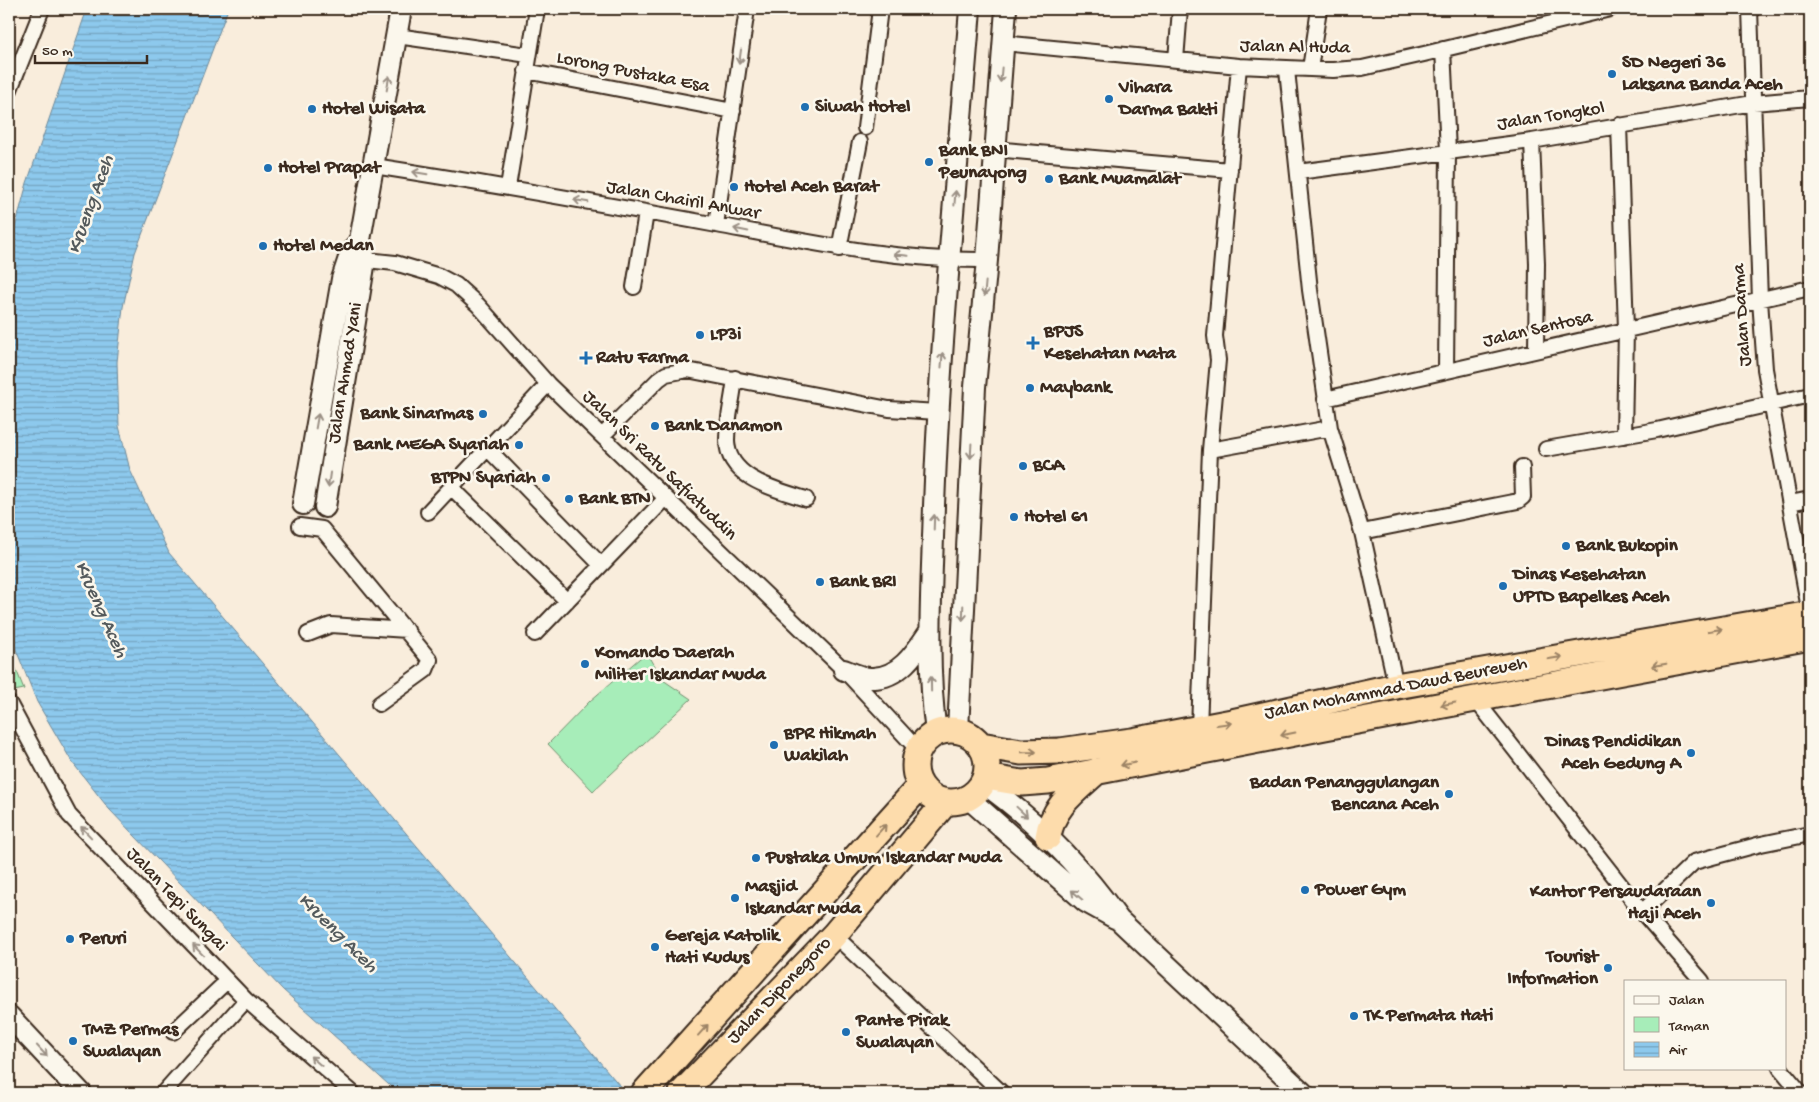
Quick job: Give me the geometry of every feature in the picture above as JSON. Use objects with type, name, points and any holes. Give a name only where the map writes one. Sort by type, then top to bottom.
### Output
[{"type":"highway","name":"Jalan Mohammad Daud Beureueh","points":[[981,745],[1021,752],[1060,751],[1132,741],[1232,722],[1396,686],[1810,614]]},
{"type":"highway","name":"Jalan Mohammad Daud Beureueh","points":[[971,790],[1048,781],[1810,637]]},
{"type":"highway","points":[[947,732],[971,736],[981,745],[987,761],[971,790],[932,797],[920,786],[914,768],[918,750],[926,740],[947,732]]},
{"type":"highway","points":[[1048,837],[1050,823],[1057,810],[1099,770]]},
{"type":"highway","points":[[644,1093],[674,1062],[920,786]]},
{"type":"highway","name":"Jalan Diponegoro","points":[[689,1085],[971,790]]},
{"type":"main road","name":"Jalan Ahmad Yani","points":[[325,506],[357,259],[401,9]]},
{"type":"main road","points":[[947,732],[931,694],[930,631],[938,412],[970,9]]},
{"type":"main road","points":[[947,732],[1006,9]]},
{"type":"main road","points":[[303,504],[342,279],[357,259]]},
{"type":"main road","points":[[312,446],[333,451]]},
{"type":"main road","points":[[844,670],[869,678],[881,678],[911,659],[930,631]]},
{"type":"main road","points":[[971,790],[1016,807],[1048,837],[1095,887],[1119,920],[1303,1093]]},
{"type":"main road","points":[[971,790],[1086,902],[1119,920]]},
{"type":"main road","points":[[9,1016],[81,1093]]},
{"type":"main road","points":[[674,1062],[689,1085]]},
{"type":"street","points":[[9,92],[42,9]]},
{"type":"street","points":[[508,187],[537,9]]},
{"type":"street","points":[[716,225],[747,9]]},
{"type":"street","points":[[839,249],[863,135],[880,9]]},
{"type":"street","points":[[1176,60],[1180,9]]},
{"type":"street","points":[[1310,69],[1319,9]]},
{"type":"street","name":"Jalan Al Huda","points":[[1003,43],[1287,70],[1362,68],[1610,9]]},
{"type":"street","name":"Jalan Darma","points":[[1750,9],[1760,300],[1770,404],[1810,614]]},
{"type":"street","points":[[397,36],[528,55]]},
{"type":"street","points":[[1443,49],[1448,151],[1446,371]]},
{"type":"street","points":[[1199,727],[1210,450],[1218,360],[1215,336],[1239,66]]},
{"type":"street","points":[[1287,70],[1310,290],[1330,428],[1362,532],[1396,686]]},
{"type":"street","name":"Lorong Pustaka Esa","points":[[526,71],[733,111]]},
{"type":"street","name":"Jalan Tongkol","points":[[1298,172],[1532,141],[1753,103],[1810,98]]},
{"type":"street","points":[[1619,125],[1626,329],[1624,436]]},
{"type":"street","points":[[1532,141],[1537,264],[1536,350]]},
{"type":"street","points":[[994,149],[1230,170]]},
{"type":"street","name":"Jalan Chairil Anwar","points":[[374,166],[508,187],[839,249],[949,260],[987,260]]},
{"type":"street","points":[[634,286],[646,213]]},
{"type":"street","name":"Jalan Sri Ratu Safiatuddin","points":[[357,259],[395,263],[440,276],[456,285],[478,305],[548,384],[844,670],[918,750]]},
{"type":"street","name":"Jalan Sentosa","points":[[1325,399],[1810,288]]},
{"type":"street","points":[[602,436],[666,374],[687,370],[889,409],[938,412]]},
{"type":"street","points":[[735,378],[727,442],[731,454],[740,468],[762,484],[806,499]]},
{"type":"street","points":[[428,512],[548,384]]},
{"type":"street","points":[[1546,449],[1624,436],[1810,395]]},
{"type":"street","points":[[1210,450],[1330,428]]},
{"type":"street","points":[[488,450],[601,565]]},
{"type":"street","points":[[1362,532],[1518,501],[1523,497],[1522,467]]},
{"type":"street","points":[[451,487],[567,601]]},
{"type":"street","points":[[535,634],[665,499]]},
{"type":"street","points":[[1790,503],[1810,499]]},
{"type":"street","points":[[300,526],[322,529],[430,660],[430,665],[379,704]]},
{"type":"street","points":[[308,634],[331,625],[407,630]]},
{"type":"street","points":[[1475,699],[1642,912],[1701,980]]},
{"type":"street","name":"Jalan Tepi Sungai","points":[[9,703],[69,815],[246,1000],[353,1093]]},
{"type":"street","points":[[1642,912],[1694,862],[1761,844],[1810,834]]},
{"type":"street","points":[[834,935],[1002,1093]]},
{"type":"street","points":[[173,1032],[227,981]]},
{"type":"street","points":[[164,1093],[246,1000]]},
{"type":"street","points":[[1782,1070],[1801,1093]]},
{"type":"green space","points":[[9,652],[24,689],[9,692]]},
{"type":"green space","points":[[647,652],[663,680],[691,699],[593,791],[548,744],[590,701]]},
{"type":"water","name":"Krueng Aceh","points":[[87,9],[228,9],[135,253],[123,307],[117,362],[119,426],[130,470],[169,553],[626,1093],[398,1093],[283,990],[109,809],[72,762],[37,702],[9,632],[9,250],[27,183]]},
{"type":"place","name":"SD Negeri 36 Laksana Banda Aceh","points":[[1612,74]]},
{"type":"place","name":"Vihara Darma Bakti","points":[[1109,99]]},
{"type":"place","name":"Siwah Hotel","points":[[805,107]]},
{"type":"place","name":"Hotel Wisata","points":[[312,109]]},
{"type":"place","name":"Bank BNI Peunayong","points":[[929,162]]},
{"type":"place","name":"Hotel Prapat","points":[[268,168]]},
{"type":"place","name":"Bank Muamalat","points":[[1049,179]]},
{"type":"place","name":"Hotel Aceh Barat","points":[[734,187]]},
{"type":"place","name":"Hotel Medan","points":[[263,246]]},
{"type":"place","name":"LP3i","points":[[700,335]]},
{"type":"place","name":"BPJS Kesehatan Mata","points":[[1033,343]]},
{"type":"place","name":"Ratu Farma","points":[[586,358]]},
{"type":"place","name":"Maybank","points":[[1030,388]]},
{"type":"place","name":"Bank Sinarmas","points":[[483,414]]},
{"type":"place","name":"Bank Danamon","points":[[655,426]]},
{"type":"place","name":"Bank MEGA Syariah","points":[[519,445]]},
{"type":"place","name":"BCA","points":[[1023,466]]},
{"type":"place","name":"BTPN Syariah","points":[[546,478]]},
{"type":"place","name":"Bank BTN","points":[[569,499]]},
{"type":"place","name":"Hotel 61","points":[[1014,517]]},
{"type":"place","name":"Bank Bukopin","points":[[1566,546]]},
{"type":"place","name":"Bank BRI","points":[[820,582]]},
{"type":"place","name":"Dinas Kesehatan UPTD Bapelkes Aceh","points":[[1503,586]]},
{"type":"place","name":"Komando Daerah Militer Iskandar Muda","points":[[585,664]]},
{"type":"place","name":"BPR Hikmah Wakilah","points":[[774,745]]},
{"type":"place","name":"Dinas Pendidikan Aceh Gedung A","points":[[1691,753]]},
{"type":"place","name":"Badan Penanggulangan Bencana Aceh","points":[[1449,794]]},
{"type":"place","name":"Pustaka Umum Iskandar Muda","points":[[756,858]]},
{"type":"place","name":"Power Gym","points":[[1305,890]]},
{"type":"place","name":"Masjid Iskandar Muda","points":[[735,898]]},
{"type":"place","name":"Kantor Persaudaraan Haji Aceh","points":[[1711,903]]},
{"type":"place","name":"Peruri","points":[[70,939]]},
{"type":"place","name":"Gereja Katolik Hati Kudus","points":[[655,947]]},
{"type":"place","name":"Tourist Information","points":[[1608,968]]},
{"type":"place","name":"TK Permata Hati","points":[[1354,1016]]},
{"type":"place","name":"Pante Pirak Swalayan","points":[[846,1032]]},
{"type":"place","name":"TMZ Permas Swalayan","points":[[73,1041]]}]
